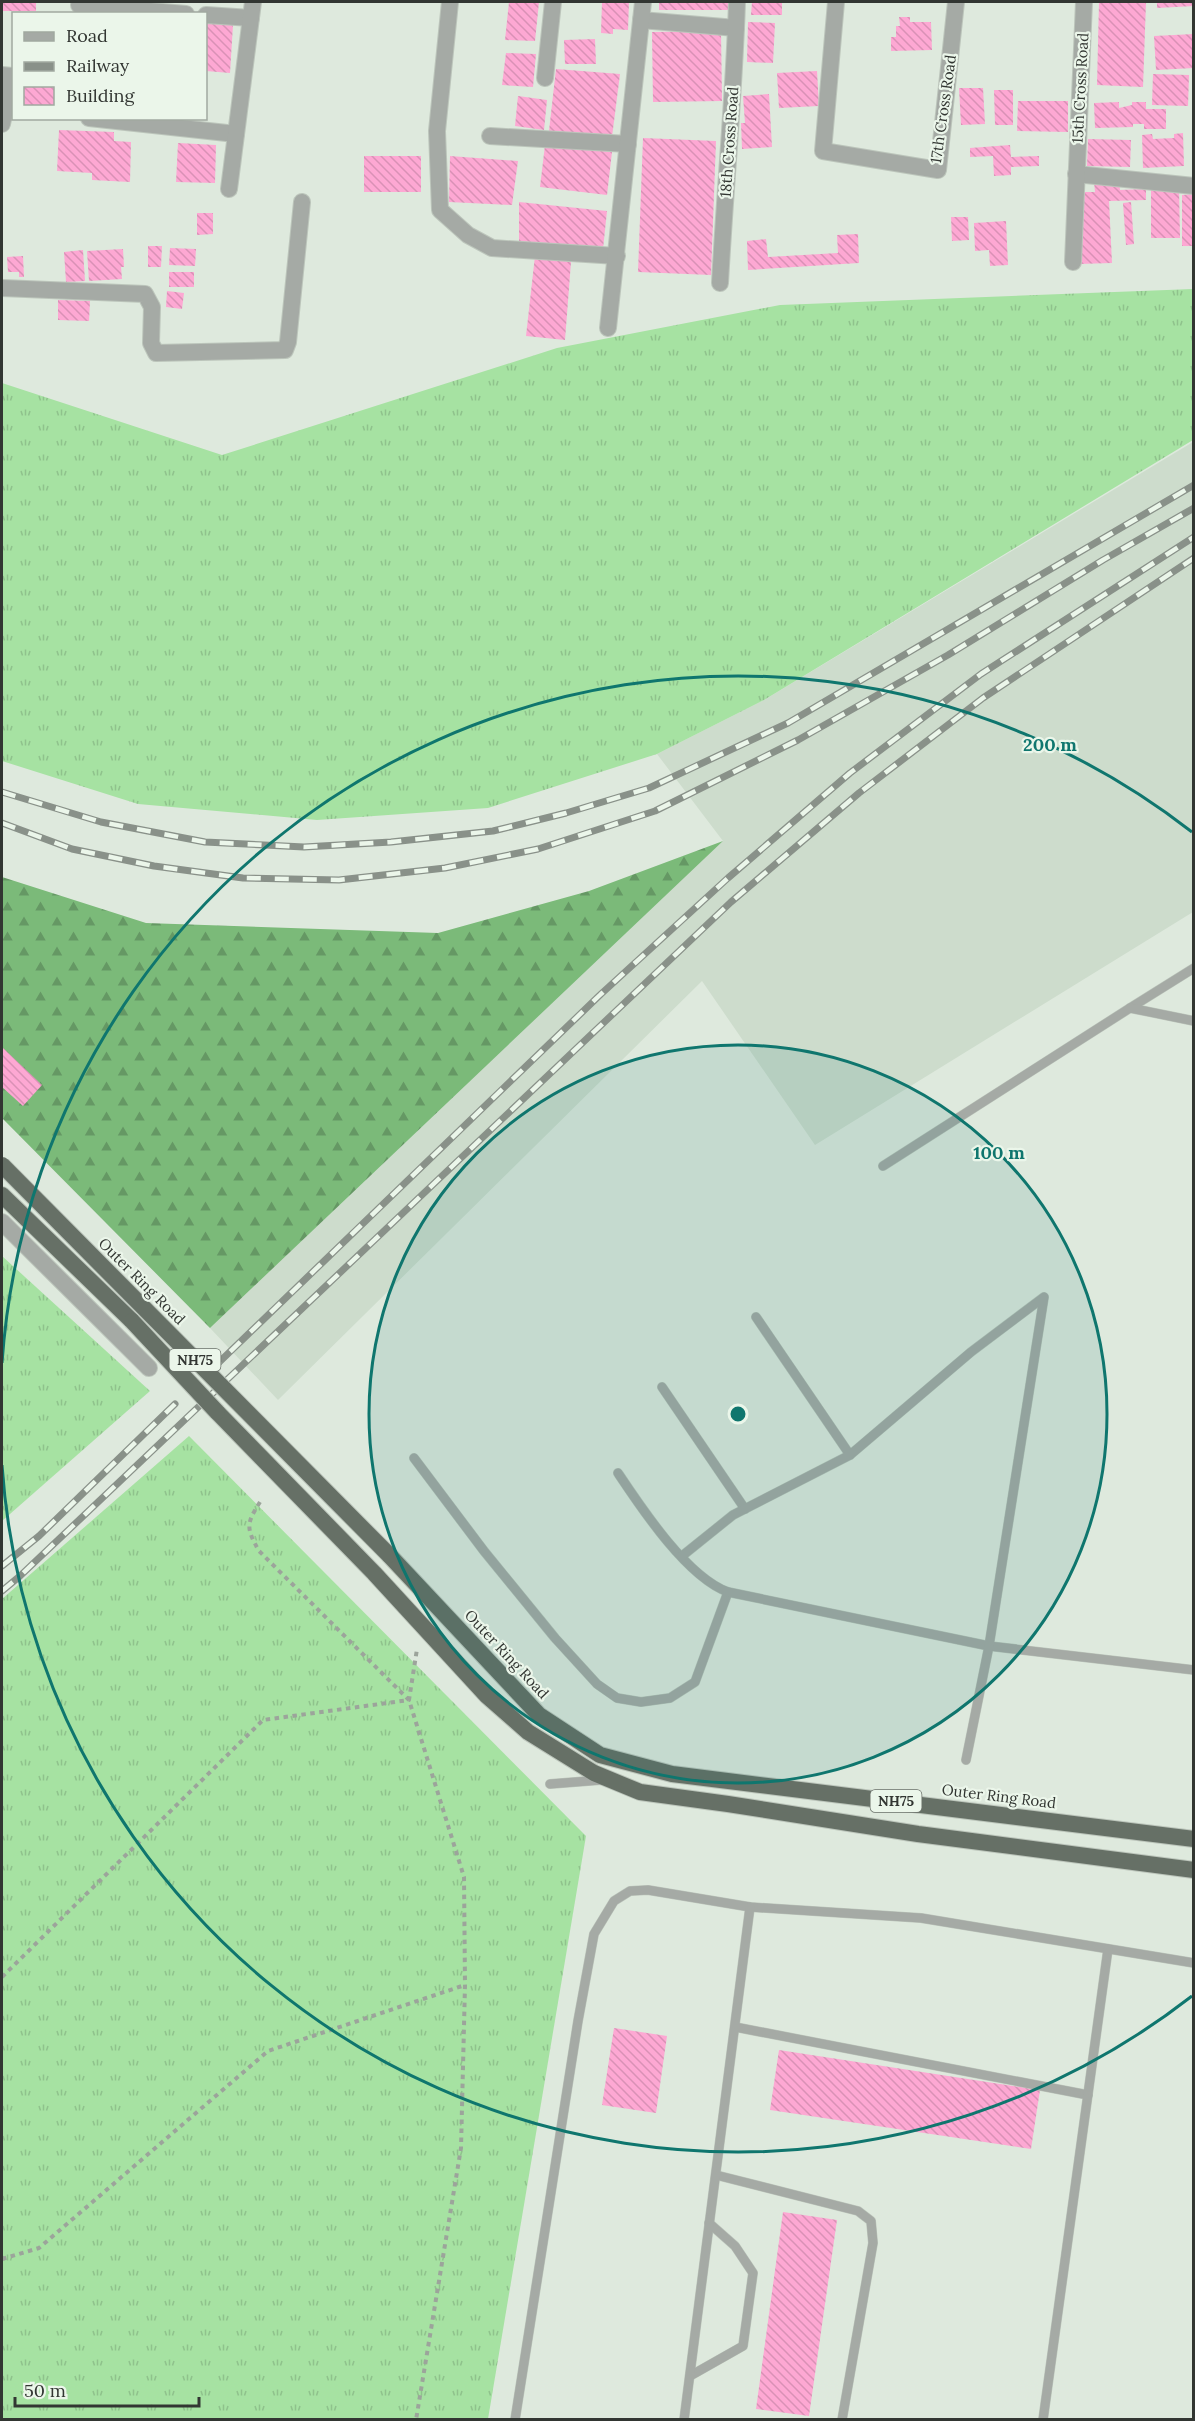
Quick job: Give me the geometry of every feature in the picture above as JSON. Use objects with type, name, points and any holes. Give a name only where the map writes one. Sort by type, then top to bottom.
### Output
[{"type":"highway","name":"Outer Ring Road","points":[[2,1165],[389,1555],[539,1715],[600,1755],[672,1774],[1194,1839]]},
{"type":"highway","name":"NH75","points":[[2,1195],[132,1321],[216,1412],[374,1573],[487,1696],[520,1725],[594,1773],[640,1792],[918,1834],[1194,1870]]},
{"type":"street","points":[[450,2],[437,131],[440,210],[468,235],[492,248],[617,256]]},
{"type":"street","points":[[545,78],[553,2]]},
{"type":"street","points":[[608,328],[643,2]]},
{"type":"street","name":"18th Cross Road","points":[[720,283],[737,2]]},
{"type":"street","name":"17th Cross Road","points":[[836,2],[823,151],[938,170],[956,2]]},
{"type":"street","name":"15th Cross Road","points":[[1073,262],[1084,2]]},
{"type":"street","points":[[79,5],[162,12]]},
{"type":"street","points":[[207,15],[252,10],[229,189]]},
{"type":"street","points":[[641,20],[736,28]]},
{"type":"street","points":[[2,75],[12,76],[2,124]]},
{"type":"street","points":[[107,120],[236,134]]},
{"type":"street","points":[[490,136],[628,144]]},
{"type":"street","points":[[1076,174],[1194,186]]},
{"type":"street","points":[[2,288],[145,294],[152,307],[151,343],[156,353],[285,350],[288,342],[302,202]]},
{"type":"street","points":[[2,1222],[149,1368]]},
{"type":"lane","points":[[884,1166],[1194,968]]},
{"type":"lane","points":[[1130,1008],[1194,1021]]},
{"type":"lane","points":[[682,1556],[732,1515],[850,1455],[971,1352],[1044,1297],[989,1646],[966,1760]]},
{"type":"lane","points":[[756,1317],[850,1455]]},
{"type":"lane","points":[[662,1387],[745,1509]]},
{"type":"lane","points":[[414,1458],[484,1551],[555,1638],[597,1684],[617,1698],[641,1702],[670,1698],[695,1682],[728,1592]]},
{"type":"lane","points":[[618,1473],[655,1528],[714,1587],[728,1592],[989,1646],[1194,1670]]},
{"type":"lane","points":[[550,1784],[609,1779]]},
{"type":"lane","points":[[515,2420],[578,2021],[594,1934],[614,1901],[630,1891],[648,1890],[750,1907],[921,1918],[1194,1963]]},
{"type":"lane","points":[[684,2420],[750,1907]]},
{"type":"lane","points":[[1043,2420],[1108,1949]]},
{"type":"lane","points":[[735,2027],[1088,2095]]},
{"type":"lane","points":[[716,2175],[858,2211],[871,2222],[873,2242],[842,2420]]},
{"type":"lane","points":[[690,2376],[743,2346],[753,2273],[735,2246],[709,2223]]},
{"type":"path","points":[[260,1502],[249,1519],[250,1536],[259,1551],[410,1700]]},
{"type":"path","points":[[416,2420],[461,2148],[465,1985],[464,1877],[410,1700],[417,1645]]},
{"type":"path","points":[[2,1977],[263,1720],[410,1700]]},
{"type":"path","points":[[2,2259],[39,2248],[268,2051],[465,1985]]},
{"type":"shaded area","points":[[1193,442],[1193,912],[815,1145],[702,981],[278,1400],[210,1328],[723,841],[657,754],[764,700]]},
{"type":"green space","points":[[1193,289],[1193,440],[764,700],[657,754],[488,808],[317,820],[138,804],[2,761],[2,383],[222,455],[557,348],[780,305]]},
{"type":"green space","points":[[723,841],[210,1328],[2,1118],[2,877],[146,923],[438,933],[589,891]]},
{"type":"green space","points":[[2,1256],[150,1391],[2,1521]]},
{"type":"green space","points":[[189,1436],[586,1836],[488,2419],[2,2419],[2,1599]]},
{"type":"building","points":[[2,2],[36,2],[36,11],[2,11]]},
{"type":"building","points":[[509,2],[539,2],[535,41],[505,40]]},
{"type":"building","points":[[602,2],[629,2],[628,30],[613,29],[613,34],[601,33]]},
{"type":"building","points":[[659,2],[732,2],[732,10],[659,10]]},
{"type":"building","points":[[752,2],[782,2],[782,15],[751,15]]},
{"type":"building","points":[[1099,2],[1146,2],[1143,87],[1097,85]]},
{"type":"building","points":[[1157,2],[1194,2],[1194,6],[1157,8]]},
{"type":"building","points":[[899,17],[910,17],[910,22],[931,22],[932,50],[891,51],[891,37],[896,37],[896,26],[900,26]]},
{"type":"building","points":[[748,22],[775,23],[773,63],[747,62]]},
{"type":"building","points":[[207,23],[233,25],[230,73],[207,71]]},
{"type":"building","points":[[721,31],[722,101],[653,102],[652,32]]},
{"type":"building","points":[[1194,34],[1194,68],[1156,70],[1154,36]]},
{"type":"building","points":[[595,39],[596,64],[565,64],[564,40]]},
{"type":"building","points":[[506,53],[536,54],[533,87],[502,85]]},
{"type":"building","points":[[556,69],[620,74],[612,137],[549,131]]},
{"type":"building","points":[[817,71],[819,106],[779,108],[777,73]]},
{"type":"building","points":[[1153,74],[1189,75],[1188,106],[1152,105]]},
{"type":"building","points":[[959,88],[983,88],[985,124],[961,125]]},
{"type":"building","points":[[994,90],[1013,90],[1013,125],[995,125]]},
{"type":"building","points":[[769,94],[772,147],[742,149],[741,123],[745,123],[743,96]]},
{"type":"building","points":[[518,96],[547,100],[544,130],[515,126]]},
{"type":"building","points":[[1018,101],[1068,101],[1068,132],[1017,131]]},
{"type":"building","points":[[1119,102],[1119,108],[1132,105],[1132,102],[1146,102],[1146,109],[1166,109],[1166,129],[1144,129],[1144,124],[1133,124],[1133,127],[1095,128],[1094,103]]},
{"type":"building","points":[[59,130],[114,132],[114,141],[131,142],[130,182],[92,180],[92,173],[57,171]]},
{"type":"building","points":[[1183,133],[1184,166],[1143,168],[1142,135],[1152,134],[1153,139],[1174,138],[1174,134]]},
{"type":"building","points":[[643,138],[716,141],[711,275],[638,272]]},
{"type":"building","points":[[1088,139],[1131,140],[1130,167],[1087,166]]},
{"type":"building","points":[[178,143],[216,145],[215,183],[176,182]]},
{"type":"building","points":[[545,145],[612,152],[607,195],[540,187]]},
{"type":"building","points":[[1010,145],[1011,157],[1039,156],[1039,166],[1011,167],[1011,175],[994,176],[993,156],[970,157],[970,148]]},
{"type":"building","points":[[364,156],[421,156],[421,192],[364,192]]},
{"type":"building","points":[[450,156],[518,161],[512,205],[449,202]]},
{"type":"building","points":[[1119,181],[1120,190],[1146,189],[1146,200],[1109,201],[1112,263],[1079,264],[1076,192],[1095,192],[1094,182]]},
{"type":"building","points":[[1151,187],[1179,187],[1180,238],[1151,238]]},
{"type":"building","points":[[1194,194],[1194,246],[1182,246],[1182,195]]},
{"type":"building","points":[[519,202],[607,211],[603,249],[519,243]]},
{"type":"building","points":[[1131,202],[1134,244],[1126,245],[1123,203]]},
{"type":"building","points":[[197,213],[213,213],[213,234],[197,235]]},
{"type":"building","points":[[951,217],[968,217],[969,240],[952,241]]},
{"type":"building","points":[[1006,221],[1008,265],[990,266],[989,250],[975,251],[974,223]]},
{"type":"building","points":[[858,234],[859,263],[748,270],[747,241],[766,239],[768,257],[838,253],[837,235]]},
{"type":"building","points":[[148,246],[162,246],[161,267],[148,267]]},
{"type":"building","points":[[170,248],[196,249],[195,266],[169,265]]},
{"type":"building","points":[[123,249],[122,279],[89,281],[87,251]]},
{"type":"building","points":[[83,250],[85,281],[66,282],[64,252]]},
{"type":"building","points":[[23,256],[24,277],[19,277],[19,272],[8,272],[7,257]]},
{"type":"building","points":[[535,256],[571,262],[565,340],[526,336]]},
{"type":"building","points":[[169,272],[194,272],[194,287],[169,287]]},
{"type":"building","points":[[167,291],[184,293],[182,309],[166,307]]},
{"type":"building","points":[[58,300],[90,301],[89,321],[58,320]]},
{"type":"building","points":[[2,1047],[42,1085],[23,1106],[2,1087]]},
{"type":"building","points":[[614,2028],[667,2036],[656,2113],[602,2105]]},
{"type":"building","points":[[779,2050],[1040,2090],[1031,2149],[770,2110]]},
{"type":"building","points":[[783,2212],[837,2220],[809,2416],[756,2409]]},
{"type":"railway","points":[[2,792],[101,822],[205,842],[304,847],[391,842],[493,831],[566,813],[649,788],[788,723],[1194,485]]},
{"type":"railway","points":[[2,823],[72,849],[154,866],[243,878],[339,880],[445,868],[538,849],[655,811],[798,740],[948,655],[1103,560],[1194,508]]},
{"type":"railway","points":[[210,1371],[601,994],[728,878],[850,773],[981,674],[1194,537]]},
{"type":"railway","points":[[2,1591],[731,902],[859,793],[983,698],[1194,558]]},
{"type":"railway","points":[[2,1566],[39,1536],[175,1404]]}]
